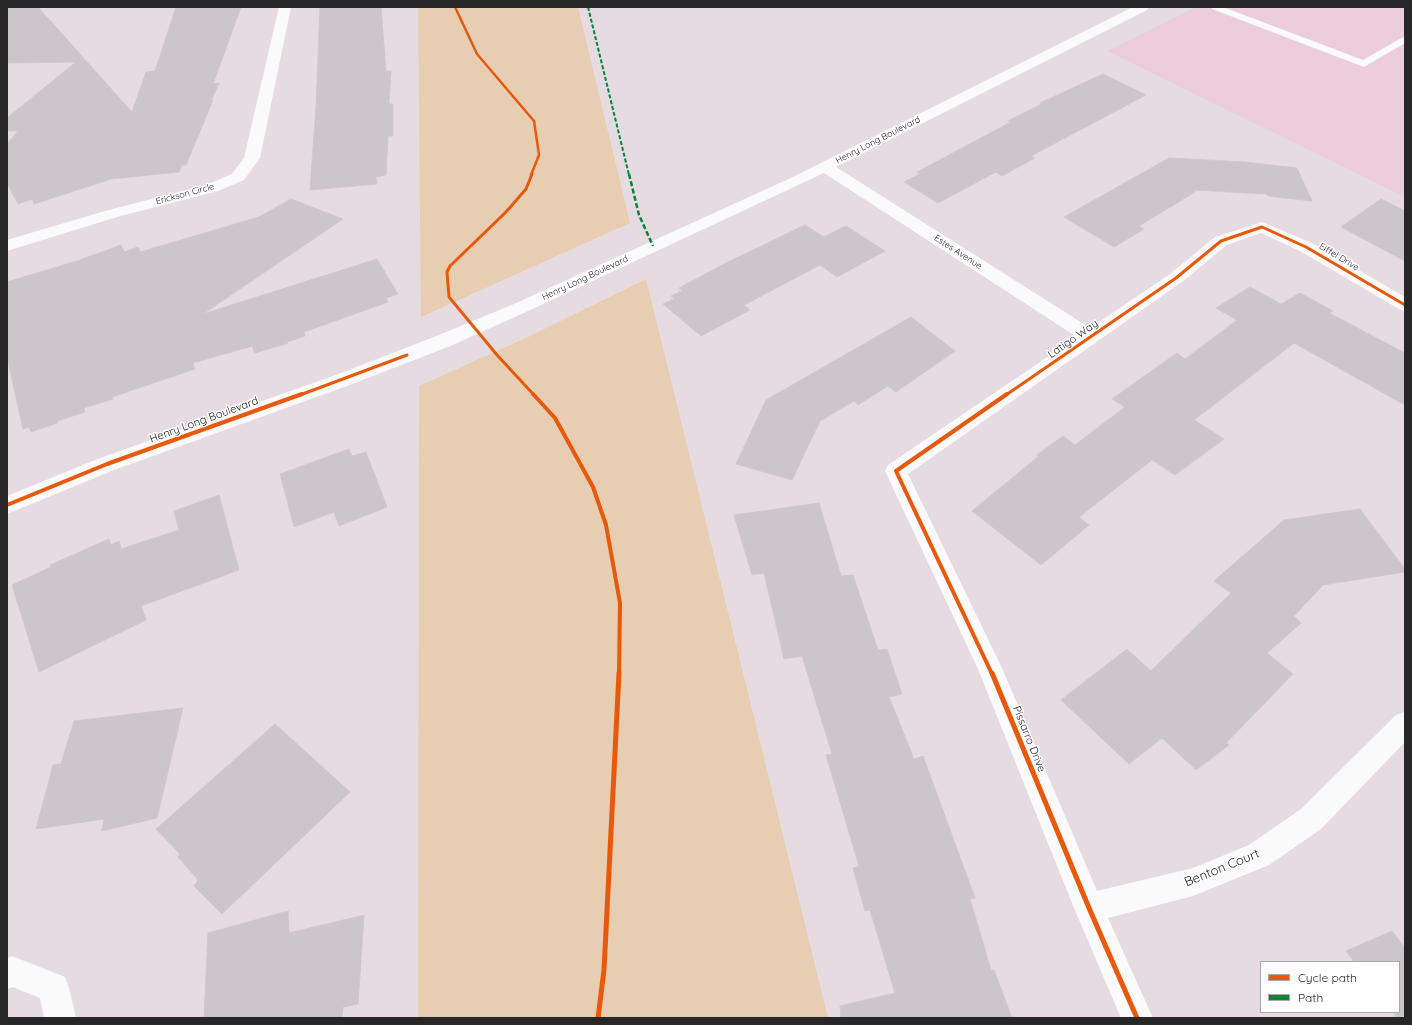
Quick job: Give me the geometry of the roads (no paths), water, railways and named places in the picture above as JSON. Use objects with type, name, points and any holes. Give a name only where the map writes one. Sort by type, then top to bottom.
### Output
[{"type":"street","name":"Erickson Circle","points":[[7,246],[111,214],[212,188],[238,177],[252,158],[285,7]]},
{"type":"street","name":"Henry Long Boulevard","points":[[7,505],[107,464],[340,381],[441,342],[520,308],[653,246],[725,215],[825,167],[1144,7]]},
{"type":"street","name":"Estes Avenue","points":[[825,167],[1090,337]]},
{"type":"street","name":"Latigo Way","points":[[896,471],[1176,278],[1221,241],[1262,227]]},
{"type":"street","name":"Eiffel Drive","points":[[1262,227],[1306,247],[1405,305]]},
{"type":"street","name":"Pissarro Drive","points":[[896,471],[990,668],[1089,908],[1137,1018]]},
{"type":"street","name":"Benton Court","points":[[1089,908],[1193,882],[1259,855],[1311,819],[1405,724]]},
{"type":"street","points":[[7,974],[12,971],[54,988],[60,1018]]},
{"type":"lane","points":[[1215,7],[1364,64],[1405,39]]}]
